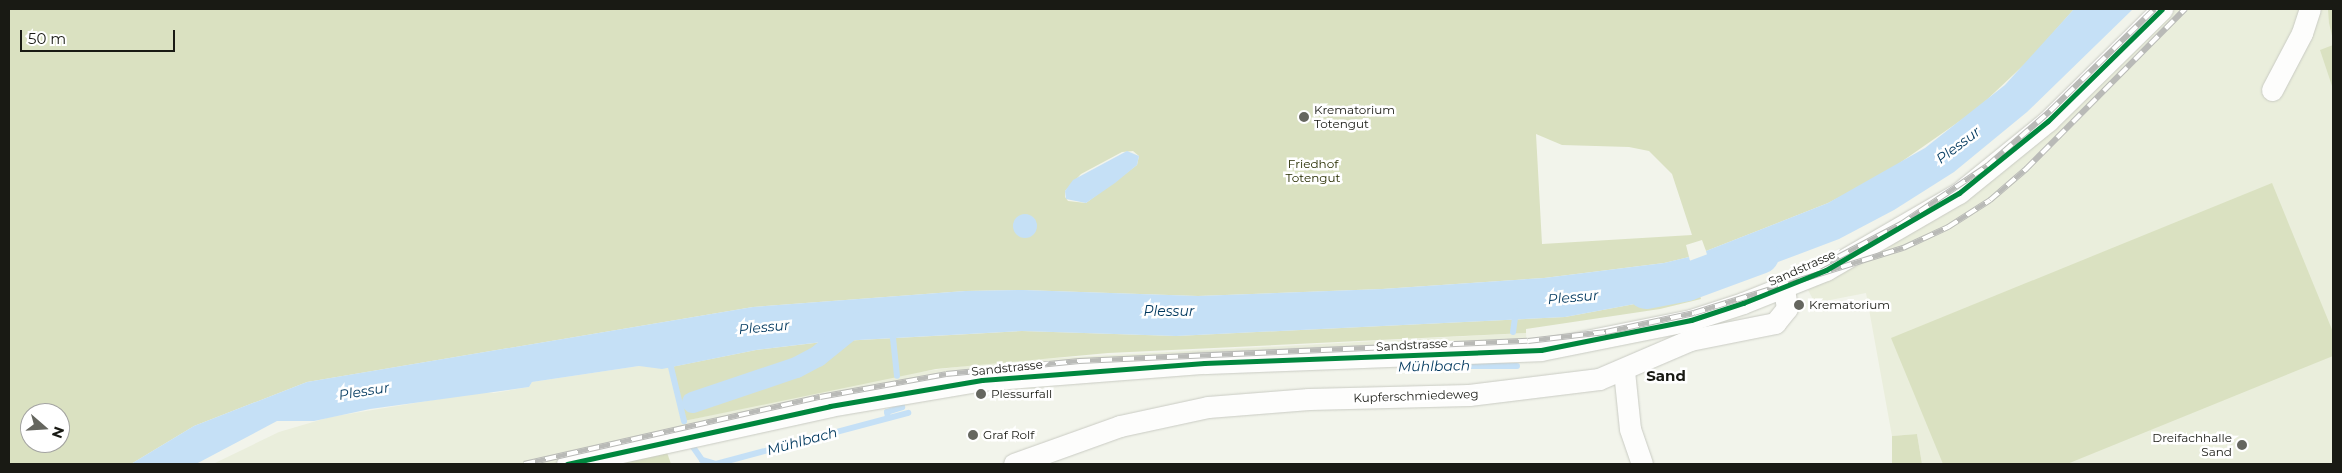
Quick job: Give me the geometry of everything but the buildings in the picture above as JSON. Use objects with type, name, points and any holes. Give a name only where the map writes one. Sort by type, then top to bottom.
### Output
[{"type":"street","name":"Sandstrasse","points":[[567,464],[830,406],[982,380],[1133,367],[1553,349],[1691,320],[1784,288],[1876,244],[1933,210],[1991,170],[2048,122],[2162,9]]},
{"type":"street","points":[[2272,90],[2302,33],[2310,9]]},
{"type":"street","name":"Kupferschmiedeweg","points":[[1014,464],[1120,426],[1208,407],[1309,399],[1484,394],[1587,382],[1624,371],[1690,340],[1775,323],[1787,308],[1784,288]]},
{"type":"street","points":[[1624,371],[1628,419],[1642,464]]},
{"type":"shaded area","points":[[2175,9],[2333,9],[2333,464],[1922,464],[1917,434],[1892,436],[1866,293],[1815,303],[1808,290],[1934,220],[1995,179],[2041,140]]},
{"type":"shaded area","points":[[1526,333],[1527,351],[1038,374],[567,464],[213,464],[279,432],[330,417],[482,392],[494,393],[529,387],[532,382],[639,366],[671,367],[684,421],[889,376],[1002,361]]},
{"type":"green space","name":"Friedhof Totengut","points":[[9,9],[2074,9],[2030,59],[1977,109],[1881,176],[1828,203],[1706,251],[1702,240],[1686,245],[1689,257],[1664,263],[1544,278],[1382,289],[1198,296],[1023,290],[965,291],[753,307],[307,382],[194,426],[131,464],[9,464]],"holes":[[[1536,134],[1562,145],[1629,147],[1649,151],[1672,174],[1692,235],[1542,244]],[[1133,151],[1139,156],[1137,165],[1086,203],[1068,201],[1065,197],[1065,191],[1081,174],[1122,152]]]},
{"type":"green space","points":[[2328,9],[2333,9],[2333,40],[2329,23]]},
{"type":"green space","points":[[2333,45],[2333,89],[2320,50]]},
{"type":"green space","points":[[2272,183],[2333,332],[2333,356],[2067,464],[1943,464],[1891,338]]},
{"type":"green space","points":[[1699,292],[1701,299],[1660,309],[1526,329],[1526,333],[1108,353],[936,369],[684,421],[671,367],[756,350],[823,342],[1022,331],[1176,336],[1565,317]]},
{"type":"green space","points":[[1917,434],[1922,464],[1892,464],[1892,436]]},
{"type":"green space","points":[[664,444],[671,464],[567,464]]},
{"type":"water","points":[[2074,9],[2133,9],[2027,112],[1954,172],[1894,210],[1839,239],[1715,286],[1706,251],[1828,203],[1925,148],[2005,85]]},
{"type":"water","points":[[1127,151],[1139,156],[1137,165],[1115,183],[1086,203],[1066,199],[1065,191],[1073,180]]},
{"type":"water","points":[[1025,214],[1034,217],[1037,226],[1034,235],[1025,238],[1016,235],[1013,226],[1016,217]]},
{"type":"water","points":[[1689,257],[1699,292],[1565,317],[1176,336],[1022,331],[822,342],[756,350],[662,369],[639,366],[532,382],[529,387],[370,409],[314,421],[277,421],[196,464],[131,464],[194,426],[307,382],[753,307],[965,291],[1023,290],[1198,296],[1382,289],[1544,278],[1664,263]]},
{"type":"pier","points":[[1705,249],[1714,283],[1703,252]]},
{"type":"pier","points":[[1688,254],[1701,291],[1700,294],[1689,257]]},
{"type":"waterway","name":"Plessur","points":[[1646,290],[1687,282],[1760,255]]},
{"type":"waterway","name":"Mühlbach","points":[[1513,332],[1516,311]]},
{"type":"waterway","points":[[692,402],[796,367],[817,356],[859,322]]},
{"type":"waterway","name":"Mühlbach","points":[[896,331],[893,338],[897,376]]},
{"type":"waterway","name":"Mühlbach","points":[[669,359],[684,421]]},
{"type":"waterway","name":"Mühlbach","points":[[1412,366],[1517,366]]},
{"type":"waterway","name":"Mühlbach","points":[[888,418],[887,412],[902,407],[901,400]]},
{"type":"waterway","name":"Mühlbach","points":[[693,447],[702,460],[716,464],[908,413]]},
{"type":"railway","points":[[1819,267],[1901,224],[1987,166],[2050,111],[2154,9]]},
{"type":"railway","points":[[524,464],[820,397],[946,374],[1079,361],[1528,341],[1606,332],[1694,313],[1903,248],[1948,227],[1990,200],[2026,169],[2185,9]]},
{"type":"cycle path","points":[[567,464],[830,406],[982,380],[1204,363],[1541,350],[1691,320],[1743,303],[1826,270],[1959,193],[2048,121],[2162,9]]},
{"type":"place","name":"Krematorium Totengut","points":[[1304,117]]},
{"type":"place","name":"Krematorium","points":[[1799,305]]},
{"type":"place","name":"Plessurfall","points":[[981,394]]},
{"type":"place","name":"Graf Rolf","points":[[973,435]]},
{"type":"place","name":"Dreifachhalle Sand","points":[[2242,445]]},
{"type":"district","name":"Sand","points":[[1666,376]]}]
